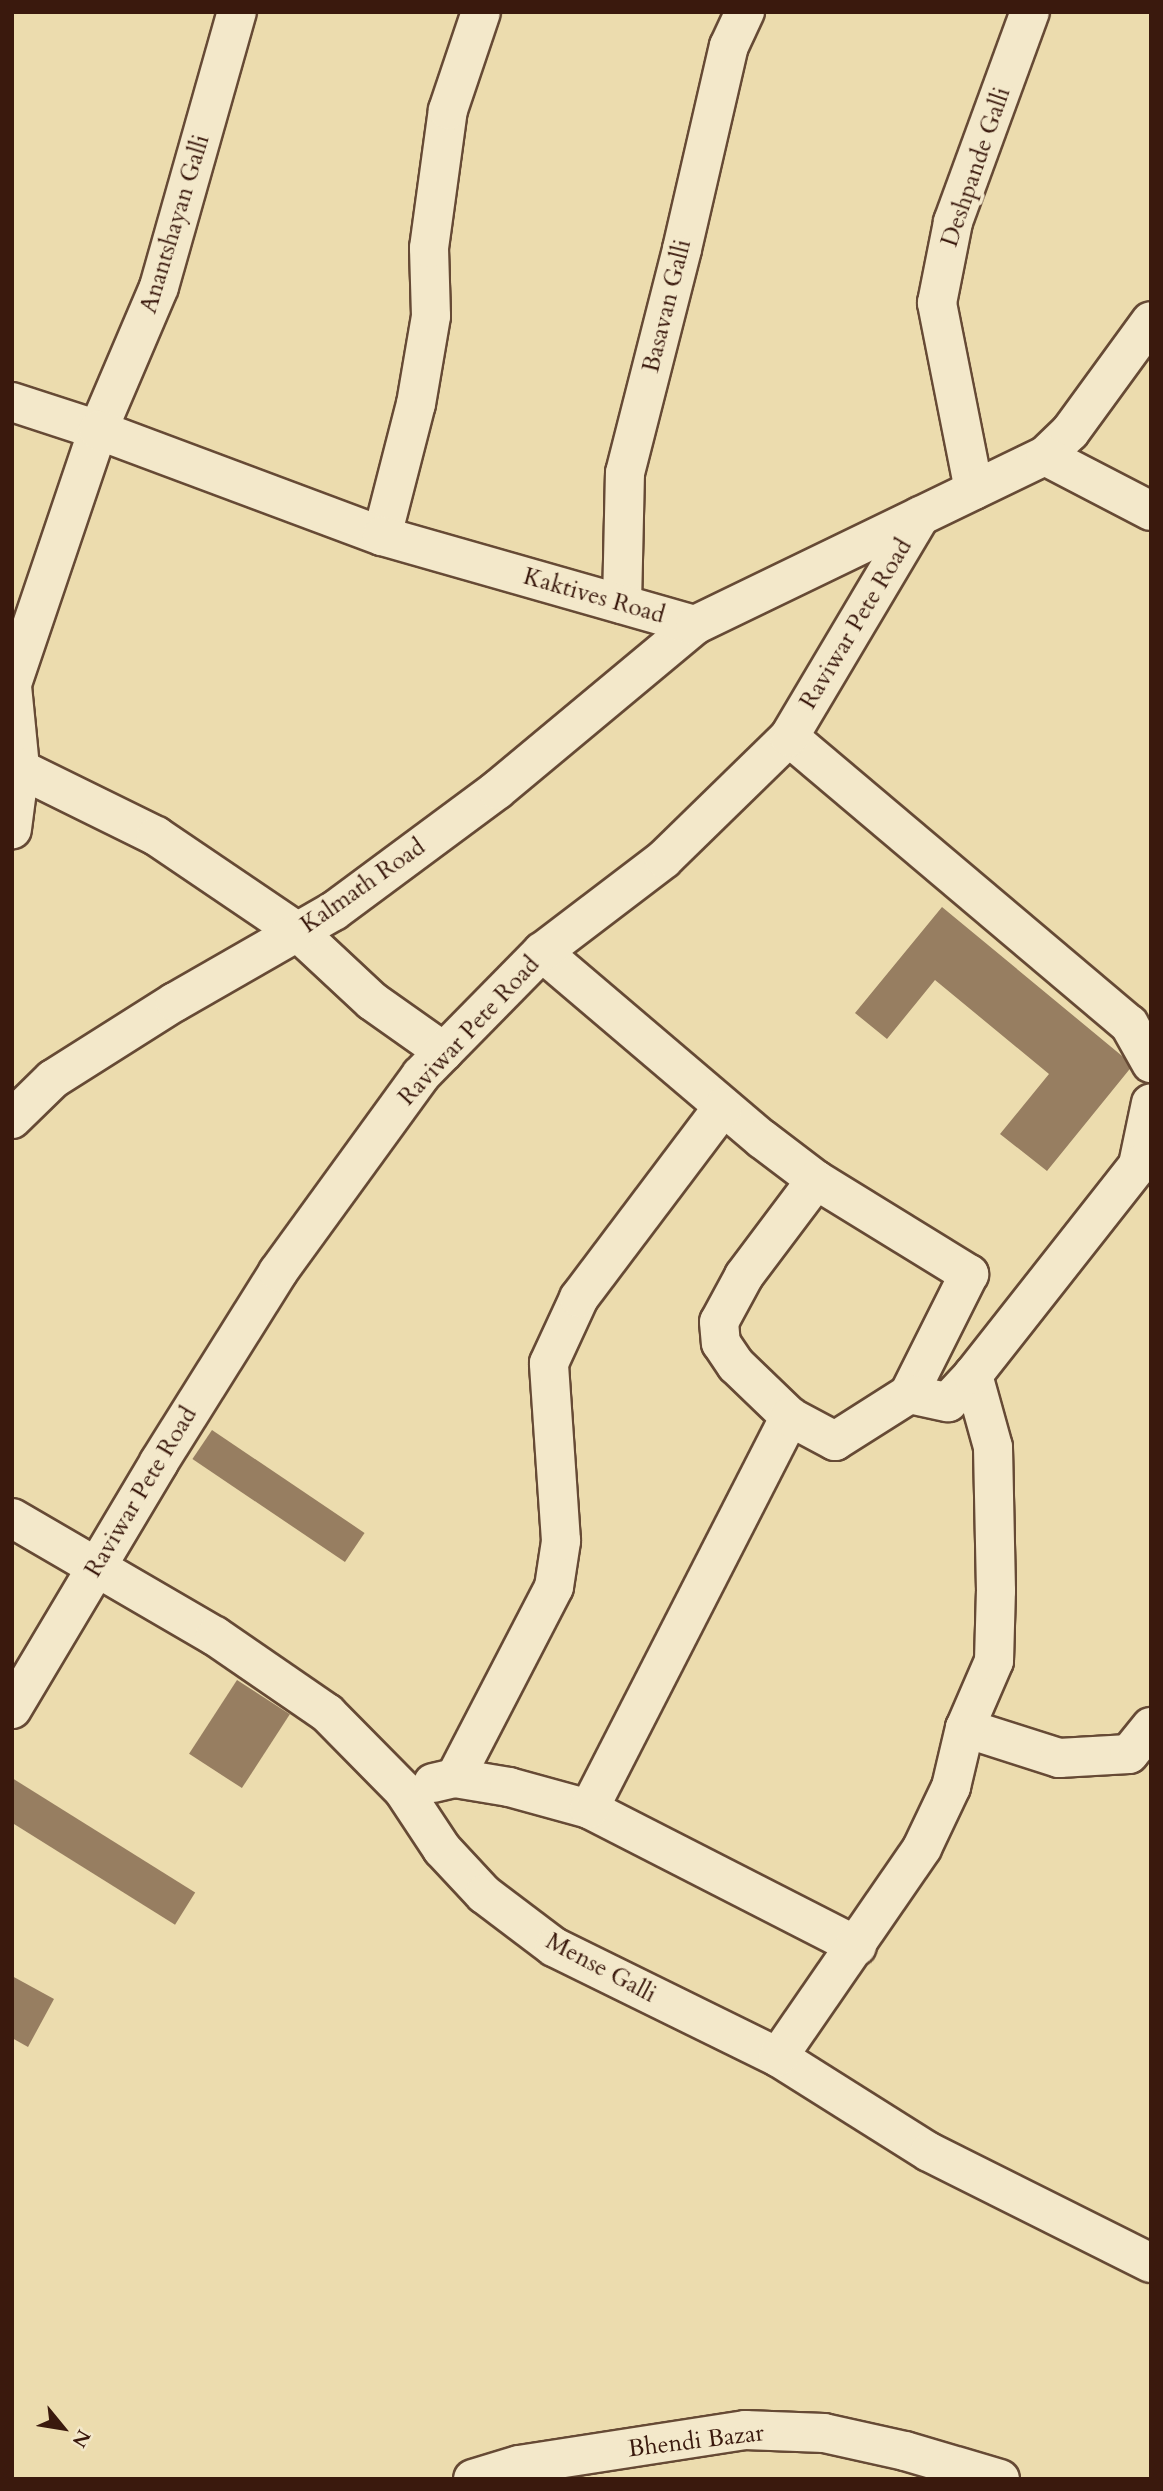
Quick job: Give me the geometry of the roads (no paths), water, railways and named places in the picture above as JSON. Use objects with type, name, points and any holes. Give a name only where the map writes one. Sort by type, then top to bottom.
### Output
[{"type":"street","name":"Anantshayan Galli","points":[[12,685],[98,430],[159,287],[237,12]]},
{"type":"street","points":[[382,536],[416,404],[429,329],[429,248],[448,110],[481,12]]},
{"type":"street","name":"Basavan Galli","points":[[622,604],[625,473],[682,249],[729,46],[745,12]]},
{"type":"street","name":"Deshpande Galli","points":[[974,490],[937,303],[953,222],[1030,12]]},
{"type":"street","name":"Kaktives Road","points":[[12,402],[98,430],[382,536],[695,625],[1045,456],[1070,432],[1151,321]]},
{"type":"street","points":[[1045,456],[1151,511]]},
{"type":"street","name":"Raviwar Pete Road","points":[[12,1709],[97,1565],[278,1272],[421,1075],[542,952],[664,859],[789,737],[920,516]]},
{"type":"street","name":"Kalmath Road","points":[[12,1119],[53,1079],[175,1002],[334,911],[497,790],[695,625]]},
{"type":"street","points":[[12,685],[16,766],[12,829]]},
{"type":"street","points":[[789,737],[1129,1024],[1151,1063]]},
{"type":"street","points":[[16,766],[156,836],[298,932],[372,1001],[444,1052]]},
{"type":"street","points":[[542,952],[723,1107],[816,1180],[969,1274],[909,1394],[835,1441],[790,1417],[736,1365],[721,1343],[719,1322],[744,1276],[816,1180]]},
{"type":"street","points":[[909,1394],[948,1402],[973,1375],[1144,1161],[1151,1103]]},
{"type":"street","points":[[455,1778],[554,1587],[561,1541],[549,1363],[579,1298],[723,1107]]},
{"type":"street","points":[[778,2057],[922,1848],[951,1787],[965,1728],[993,1661],[996,1591],[993,1447],[973,1375]]},
{"type":"street","points":[[589,1809],[790,1417]]},
{"type":"street","name":"Mense Galli","points":[[12,1518],[215,1636],[327,1713],[403,1790],[442,1849],[485,1894],[554,1947],[778,2057],[929,2152],[1149,2258]]},
{"type":"street","points":[[965,1728],[1059,1758],[1129,1754],[1151,1727]]},
{"type":"street","points":[[403,1790],[455,1778],[509,1787],[589,1809],[857,1946]]},
{"type":"street","name":"Bhendi Bazar","points":[[473,2479],[519,2465],[745,2430],[824,2434],[905,2451],[1000,2479]]}]
